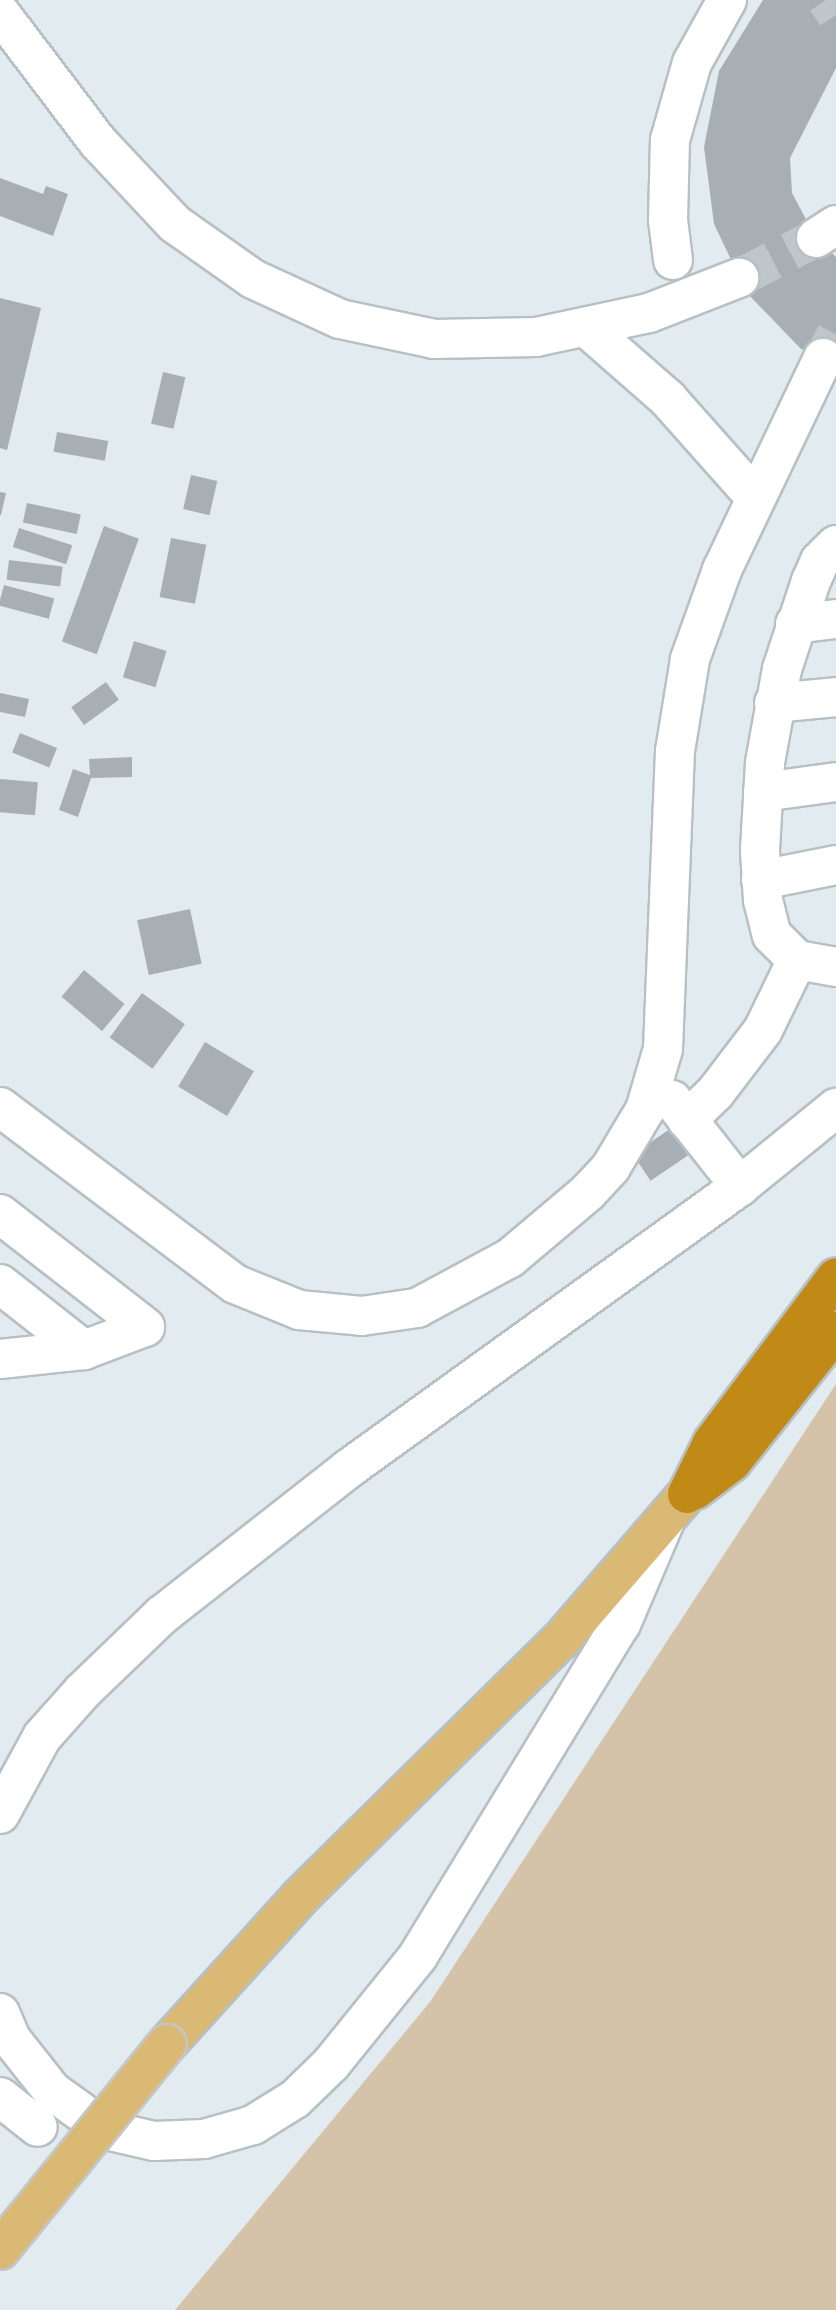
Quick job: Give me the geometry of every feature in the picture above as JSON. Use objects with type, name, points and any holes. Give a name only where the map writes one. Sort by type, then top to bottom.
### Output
[{"type":"highway","points":[[676,1507],[712,1443],[836,1278]]},
{"type":"highway","points":[[676,1507],[732,1462],[836,1331]]},
{"type":"main road","points":[[0,2250],[167,2044],[302,1895],[551,1651],[676,1507]]},
{"type":"street","points":[[673,260],[668,220],[670,140],[692,63],[727,0]]},
{"type":"street","points":[[0,13],[57,92],[140,190],[212,254],[253,279],[340,319],[435,339],[484,341],[587,328],[649,313],[739,278]]},
{"type":"street","points":[[587,328],[668,399],[755,497]]},
{"type":"street","points":[[0,1107],[234,1284],[299,1310],[362,1316],[417,1308],[480,1277],[537,1237],[611,1167],[645,1110],[656,1080],[667,1018],[680,705],[704,614],[755,497],[823,358]]},
{"type":"street","points":[[836,545],[820,561],[795,624],[774,704],[763,792],[761,880],[772,935],[797,960],[836,967]]},
{"type":"street","points":[[795,624],[836,619]]},
{"type":"street","points":[[774,704],[836,697]]},
{"type":"street","points":[[763,792],[836,782]]},
{"type":"street","points":[[761,880],[836,865]]},
{"type":"street","points":[[687,1120],[715,1093],[763,1030],[797,960]]},
{"type":"street","points":[[656,1080],[740,1186]]},
{"type":"street","points":[[0,1814],[41,1737],[83,1691],[162,1615],[359,1461],[740,1186],[836,1108]]},
{"type":"street","points":[[0,1214],[145,1327],[84,1350],[0,1359]]},
{"type":"street","points":[[0,1284],[84,1350]]},
{"type":"street","points":[[0,2013],[11,2039],[52,2091],[106,2130],[155,2141],[204,2139],[253,2125],[295,2099],[331,2064],[418,1956],[621,1625],[676,1507]]},
{"type":"street","points":[[0,2097],[38,2127]]},
{"type":"shaded area","points":[[836,1384],[836,2310],[175,2310],[430,2002]]},
{"type":"building","points":[[763,0],[836,0],[836,68],[790,158],[792,193],[816,238],[836,257],[836,363],[801,349],[747,293],[714,224],[704,147],[719,71]]},
{"type":"building","points":[[0,178],[43,194],[46,186],[68,194],[53,236],[0,216]]},
{"type":"building","points":[[0,298],[41,308],[7,450],[0,448]]},
{"type":"building","points":[[163,372],[185,377],[173,429],[151,424]]},
{"type":"building","points":[[57,432],[108,441],[105,461],[54,452]]},
{"type":"building","points":[[191,475],[217,481],[209,515],[183,509]]},
{"type":"building","points":[[0,492],[6,493],[1,515],[0,515]]},
{"type":"building","points":[[27,503],[81,514],[77,534],[23,523]]},
{"type":"building","points":[[104,526],[139,539],[97,654],[62,642]]},
{"type":"building","points":[[19,528],[72,545],[66,564],[13,547]]},
{"type":"building","points":[[171,538],[206,545],[195,604],[160,597]]},
{"type":"building","points":[[9,560],[63,567],[60,586],[7,580]]},
{"type":"building","points":[[4,585],[54,598],[49,619],[0,606]]},
{"type":"building","points":[[134,641],[167,651],[155,687],[123,677]]},
{"type":"building","points":[[106,682],[119,700],[84,725],[71,707]]},
{"type":"building","points":[[0,693],[29,699],[25,717],[0,712]]},
{"type":"building","points":[[20,733],[57,748],[49,767],[12,752]]},
{"type":"building","points":[[132,757],[132,777],[91,778],[78,817],[59,810],[73,769],[90,775],[89,759]]},
{"type":"building","points":[[0,779],[38,782],[35,815],[0,812]]},
{"type":"building","points":[[190,909],[202,964],[149,975],[137,920]]},
{"type":"building","points":[[84,970],[125,1004],[102,1031],[62,997]]},
{"type":"building","points":[[142,993],[185,1024],[153,1069],[110,1037]]},
{"type":"building","points":[[205,1042],[254,1071],[227,1116],[178,1087]]},
{"type":"building","points":[[670,1129],[688,1156],[651,1181],[633,1154]]},
{"type":"tunnel","points":[[826,0],[836,15]]},
{"type":"tunnel","points":[[739,278],[816,238]]},
{"type":"tunnel","points":[[823,358],[836,334]]}]
